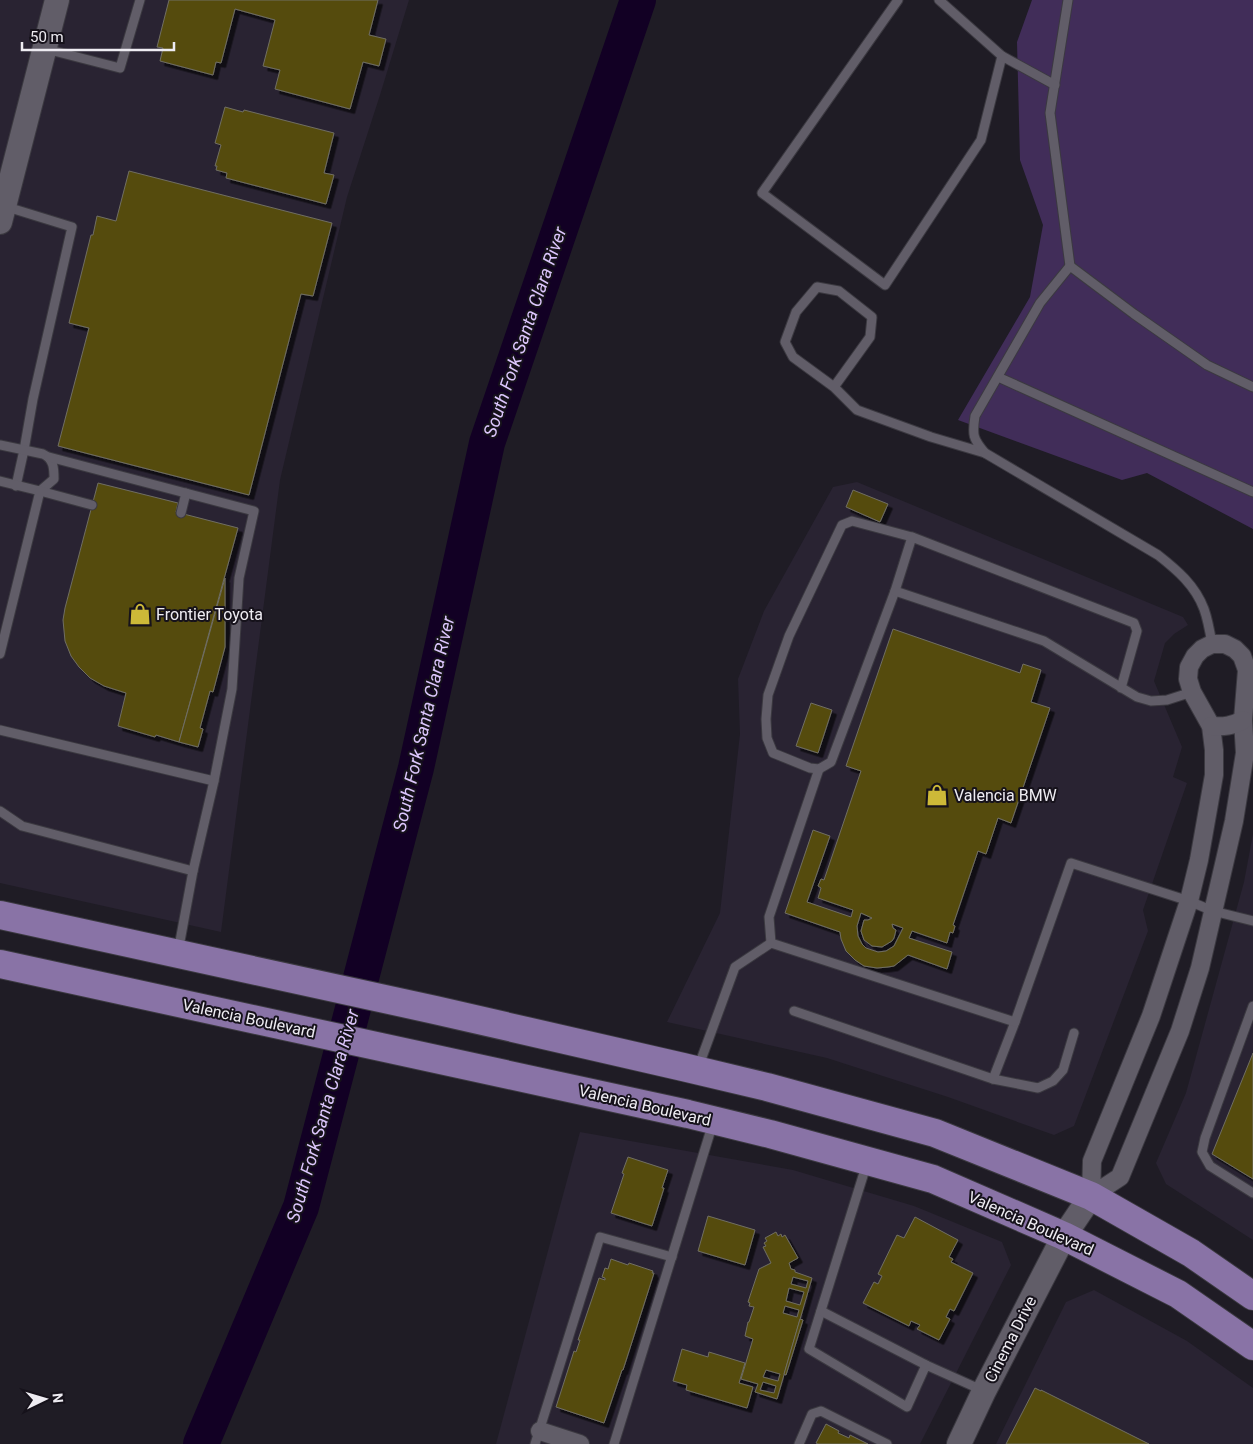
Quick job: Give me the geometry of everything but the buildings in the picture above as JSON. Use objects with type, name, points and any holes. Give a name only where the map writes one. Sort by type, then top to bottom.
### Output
[{"type":"main road","points":[[0,915],[435,1010],[696,1070],[767,1087],[935,1133],[1091,1196],[1192,1253],[1253,1296]]},
{"type":"main road","name":"Valencia Boulevard","points":[[0,964],[714,1121],[770,1134],[933,1179],[1064,1236],[1178,1294],[1253,1346]]},
{"type":"street","points":[[2,214],[9,174],[57,0]]},
{"type":"street","points":[[1212,644],[1225,644],[1242,656],[1247,670],[1248,721],[1234,821],[1214,911],[1200,968],[1180,1031],[1121,1175],[1091,1196],[1092,1161],[1151,1016],[1189,901],[1199,860],[1214,775],[1214,750],[1211,726],[1192,692],[1188,679],[1189,667],[1195,656],[1202,649],[1212,644]]},
{"type":"street","points":[[1211,726],[1224,727],[1248,721]]},
{"type":"street","name":"Cinema Drive","points":[[959,1444],[984,1391],[1064,1236],[1091,1196]]},
{"type":"street","points":[[538,1438],[580,1444]]},
{"type":"lane","points":[[45,48],[120,68],[140,0]]},
{"type":"lane","points":[[898,0],[762,193],[885,285],[981,140],[1002,56]]},
{"type":"lane","points":[[939,0],[1002,56],[1055,85]]},
{"type":"lane","points":[[1068,0],[1050,113],[1070,266],[1207,365],[1253,387]]},
{"type":"lane","points":[[2,214],[72,227],[33,399],[16,486]]},
{"type":"lane","points":[[985,453],[977,443],[972,430],[975,416],[1040,303],[1070,266]]},
{"type":"lane","points":[[834,387],[870,337],[872,317],[839,291],[817,287],[796,312],[785,342],[793,357],[834,387],[857,410],[931,437],[985,453],[1158,555],[1178,570],[1194,588],[1204,608],[1212,644]]},
{"type":"lane","points":[[998,377],[1253,492]]},
{"type":"lane","points":[[0,445],[254,511],[239,578],[232,689],[214,781],[193,870],[178,954]]},
{"type":"lane","points":[[0,654],[2,636],[40,491],[54,479],[54,467],[49,457]]},
{"type":"lane","points":[[0,482],[92,505]]},
{"type":"lane","points":[[181,513],[186,493]]},
{"type":"lane","points":[[912,537],[895,592],[831,762],[819,769],[810,768],[773,753],[767,738],[768,695],[788,636],[842,525],[852,521],[912,537],[1134,623],[1137,631],[1121,688]]},
{"type":"lane","points":[[895,592],[1044,641],[1137,697],[1151,701],[1168,700],[1192,692]]},
{"type":"lane","points":[[0,730],[214,781]]},
{"type":"lane","points":[[771,943],[769,917],[819,769]]},
{"type":"lane","points":[[0,811],[22,826],[193,870]]},
{"type":"lane","points":[[993,1079],[1071,863],[1189,901],[1214,911],[1253,921]]},
{"type":"lane","points":[[771,943],[1015,1022]]},
{"type":"lane","points":[[696,1070],[735,967],[771,943]]},
{"type":"lane","points":[[1253,1006],[1205,1138],[1202,1152],[1210,1166],[1253,1193]]},
{"type":"lane","points":[[794,1011],[993,1079],[1038,1088],[1053,1081],[1063,1070],[1074,1033]]},
{"type":"lane","points":[[614,1444],[714,1121]]},
{"type":"lane","points":[[868,1161],[808,1349],[907,1407],[926,1365]]},
{"type":"lane","points":[[538,1438],[600,1237],[672,1257]]},
{"type":"lane","points":[[821,1311],[926,1365],[984,1391]]},
{"type":"lane","points":[[799,1444],[812,1414],[821,1411],[887,1444]]},
{"type":"shaded area","points":[[0,0],[409,0],[347,197],[280,480],[221,932],[0,883]]},
{"type":"shaded area","points":[[1032,0],[1253,0],[1253,529],[1147,473],[1122,480],[958,420],[1030,297],[1043,225],[1020,160],[1017,42]]},
{"type":"shaded area","points":[[857,482],[1183,617],[1188,625],[1174,634],[1165,643],[1154,681],[1182,747],[1173,777],[1187,783],[1143,910],[1148,931],[1074,1126],[1054,1135],[948,1097],[827,1058],[667,1022],[720,913],[740,734],[738,679],[764,611],[833,487]]},
{"type":"shaded area","points":[[1253,834],[1253,1240],[1166,1184],[1156,1163],[1186,1093],[1244,882]]},
{"type":"shaded area","points":[[580,1132],[793,1170],[914,1206],[1002,1242],[1011,1265],[920,1444],[496,1444]]},
{"type":"shaded area","points":[[1094,1290],[1187,1341],[1253,1388],[1253,1444],[996,1444],[1066,1302]]},
{"type":"waterway","name":"South Fork Santa Clara River","points":[[201,1444],[301,1207],[416,768],[487,443],[638,0]]},
{"type":"place","name":"Frontier Toyota","points":[[140,614]]},
{"type":"place","name":"Valencia BMW","points":[[937,795]]}]
